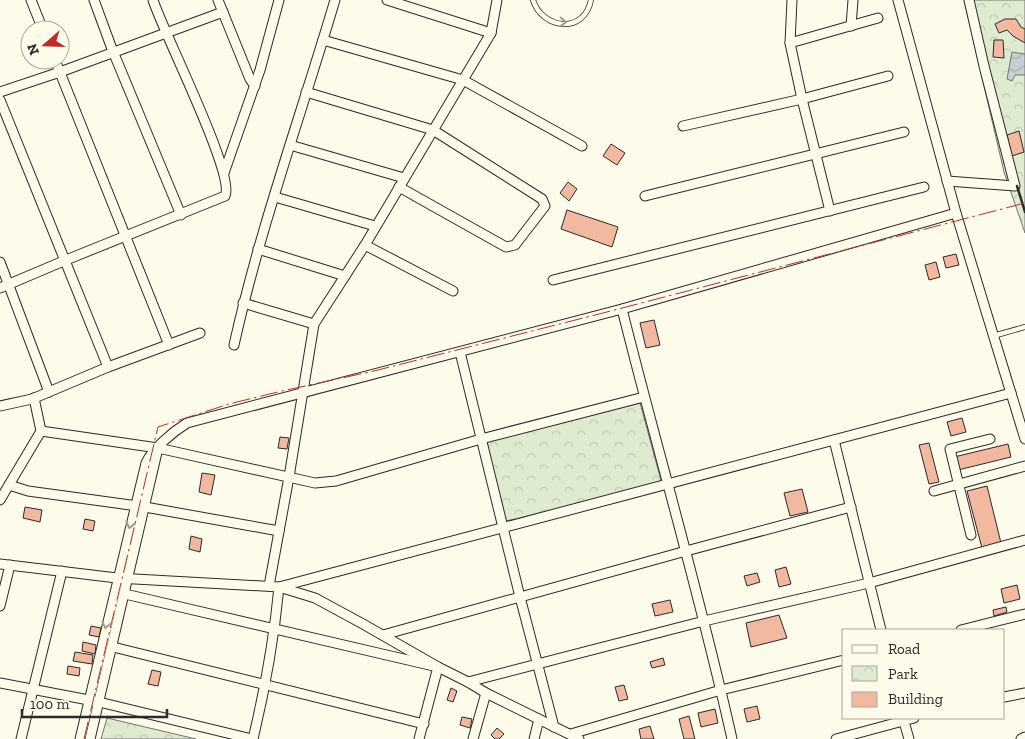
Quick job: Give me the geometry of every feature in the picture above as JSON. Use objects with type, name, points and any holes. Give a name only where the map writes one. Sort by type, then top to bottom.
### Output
[{"type":"street","points":[[30,0],[39,20]]},
{"type":"street","points":[[94,0],[113,52],[181,215]]},
{"type":"street","points":[[4,286],[225,196],[228,189],[212,139],[154,0]]},
{"type":"street","points":[[218,0],[250,79],[255,86]]},
{"type":"street","points":[[224,174],[255,86],[279,0]]},
{"type":"street","points":[[234,345],[258,249],[335,0]]},
{"type":"street","points":[[387,0],[491,32]]},
{"type":"street","points":[[269,586],[314,324],[365,244],[491,32],[497,0]]},
{"type":"street","points":[[792,0],[790,43],[830,211]]},
{"type":"street","points":[[851,26],[853,0]]},
{"type":"street","points":[[898,0],[956,213],[1025,439]]},
{"type":"street","points":[[947,181],[1015,186],[969,0]]},
{"type":"street","points":[[0,92],[223,12]]},
{"type":"street","points":[[790,43],[878,18]]},
{"type":"street","points":[[323,40],[463,80],[582,146]]},
{"type":"street","points":[[60,72],[169,345]]},
{"type":"street","points":[[683,126],[802,99],[888,76]]},
{"type":"street","points":[[306,92],[433,130],[542,199],[545,206],[515,245],[506,247],[399,187]]},
{"type":"street","points":[[0,100],[108,367]]},
{"type":"street","points":[[645,196],[904,132]]},
{"type":"street","points":[[290,146],[404,178]]},
{"type":"street","points":[[553,280],[924,188]]},
{"type":"street","points":[[275,196],[375,226]]},
{"type":"street","points":[[80,739],[146,463],[148,458],[172,433],[187,423],[622,310],[956,213]]},
{"type":"street","points":[[365,244],[453,291]]},
{"type":"street","points":[[258,249],[345,276]]},
{"type":"street","points":[[0,262],[4,286],[49,392]]},
{"type":"street","points":[[243,303],[314,324]]},
{"type":"street","points":[[622,310],[644,397],[669,483],[732,739]]},
{"type":"street","points":[[0,406],[34,398],[108,367],[200,333]]},
{"type":"street","points":[[460,352],[554,727]]},
{"type":"street","points":[[279,587],[1010,393]]},
{"type":"street","points":[[41,432],[158,448],[315,483],[336,481],[481,439],[644,397]]},
{"type":"street","points":[[0,500],[41,432],[34,398]]},
{"type":"street","points":[[971,535],[950,449],[990,439]]},
{"type":"street","points":[[834,440],[881,629]]},
{"type":"street","points":[[90,739],[158,448]]},
{"type":"street","points":[[934,491],[1025,466]]},
{"type":"street","points":[[9,485],[28,491],[145,507],[279,531]]},
{"type":"street","points":[[383,635],[686,550],[851,507]]},
{"type":"street","points":[[468,682],[704,621],[868,583],[1025,540]]},
{"type":"street","points":[[0,564],[117,578],[279,587],[315,598],[486,693],[575,737],[721,690],[842,660]]},
{"type":"street","points":[[0,606],[10,565]]},
{"type":"street","points":[[21,739],[62,571]]},
{"type":"street","points":[[0,683],[99,702],[252,739],[265,686],[275,629],[279,587]]},
{"type":"street","points":[[125,594],[438,667]]},
{"type":"street","points":[[965,629],[1025,614]]},
{"type":"street","points":[[113,647],[424,724]]},
{"type":"street","points":[[419,739],[438,667]]},
{"type":"street","points":[[472,739],[486,693]]},
{"type":"street","points":[[1005,697],[1025,693]]},
{"type":"street","points":[[534,739],[538,719]]},
{"type":"street","points":[[836,739],[903,719],[909,739]]},
{"type":"street","points":[[1021,739],[1025,737]]},
{"type":"lane","points":[[533,0],[534,6],[542,15],[558,23],[568,24],[578,21],[587,14],[591,0]]},
{"type":"lane","points":[[993,336],[1025,327]]},
{"type":"green space","points":[[964,0],[1025,0],[1025,233],[1004,172]]},
{"type":"green space","points":[[640,403],[662,484],[544,514],[505,521],[486,442]]},
{"type":"green space","points":[[107,718],[196,739],[101,739]]},
{"type":"water","points":[[1012,52],[1025,54],[1025,75],[1015,75],[1012,81],[1007,79]]},
{"type":"building","points":[[1005,19],[1016,19],[1021,27],[1025,29],[1025,43],[1007,30],[999,33],[995,24]]},
{"type":"building","points":[[994,40],[1003,40],[1004,58],[993,57]]},
{"type":"building","points":[[1019,131],[1024,152],[1012,156],[1007,135]]},
{"type":"building","points":[[611,144],[625,153],[617,165],[603,156]]},
{"type":"building","points":[[568,182],[577,189],[569,201],[560,193]]},
{"type":"building","points":[[567,210],[618,227],[612,247],[561,229]]},
{"type":"building","points":[[956,254],[959,265],[946,268],[943,257]]},
{"type":"building","points":[[936,262],[940,277],[929,280],[925,265]]},
{"type":"building","points":[[654,320],[660,345],[646,348],[640,323]]},
{"type":"building","points":[[962,418],[966,432],[951,436],[947,422]]},
{"type":"building","points":[[280,437],[289,438],[287,449],[278,448]]},
{"type":"building","points":[[929,443],[939,482],[929,484],[919,445]]},
{"type":"building","points":[[1008,444],[1011,457],[958,470],[954,457]]},
{"type":"building","points":[[202,473],[215,475],[211,495],[199,492]]},
{"type":"building","points":[[987,486],[1001,543],[982,548],[967,491]]},
{"type":"building","points":[[802,489],[808,512],[790,516],[784,493]]},
{"type":"building","points":[[25,507],[42,510],[40,522],[23,518]]},
{"type":"building","points":[[85,519],[95,521],[93,531],[83,529]]},
{"type":"building","points":[[191,536],[202,539],[200,552],[189,549]]},
{"type":"building","points":[[786,567],[791,584],[779,587],[775,570]]},
{"type":"building","points":[[757,573],[760,582],[747,586],[744,576]]},
{"type":"building","points":[[1017,585],[1020,599],[1004,603],[1001,589]]},
{"type":"building","points":[[670,600],[673,612],[655,616],[652,604]]},
{"type":"building","points":[[1006,607],[1007,612],[994,616],[993,610]]},
{"type":"building","points":[[779,615],[787,638],[751,647],[746,623]]},
{"type":"building","points":[[91,626],[101,628],[99,637],[89,635]]},
{"type":"building","points":[[83,642],[96,645],[95,654],[82,651]]},
{"type":"building","points":[[75,652],[93,655],[92,664],[73,661]]},
{"type":"building","points":[[663,658],[665,665],[652,668],[650,662]]},
{"type":"building","points":[[68,666],[80,668],[79,676],[67,674]]},
{"type":"building","points":[[152,670],[161,672],[158,686],[148,684]]},
{"type":"building","points":[[624,685],[628,699],[619,701],[615,687]]},
{"type":"building","points":[[451,688],[457,691],[453,702],[447,700]]},
{"type":"building","points":[[757,706],[760,719],[747,722],[744,709]]},
{"type":"building","points":[[715,709],[718,723],[701,727],[698,713]]},
{"type":"building","points":[[689,716],[695,739],[684,739],[679,719]]},
{"type":"building","points":[[462,717],[472,719],[470,728],[460,725]]},
{"type":"building","points":[[650,726],[654,739],[641,739],[639,729]]},
{"type":"building","points":[[497,728],[504,734],[499,739],[495,739],[491,735]]},
{"type":"wall","points":[[1017,186],[1025,212]]},
{"type":"power","points":[[84,739],[158,427],[229,404],[374,371],[1025,203]]}]
